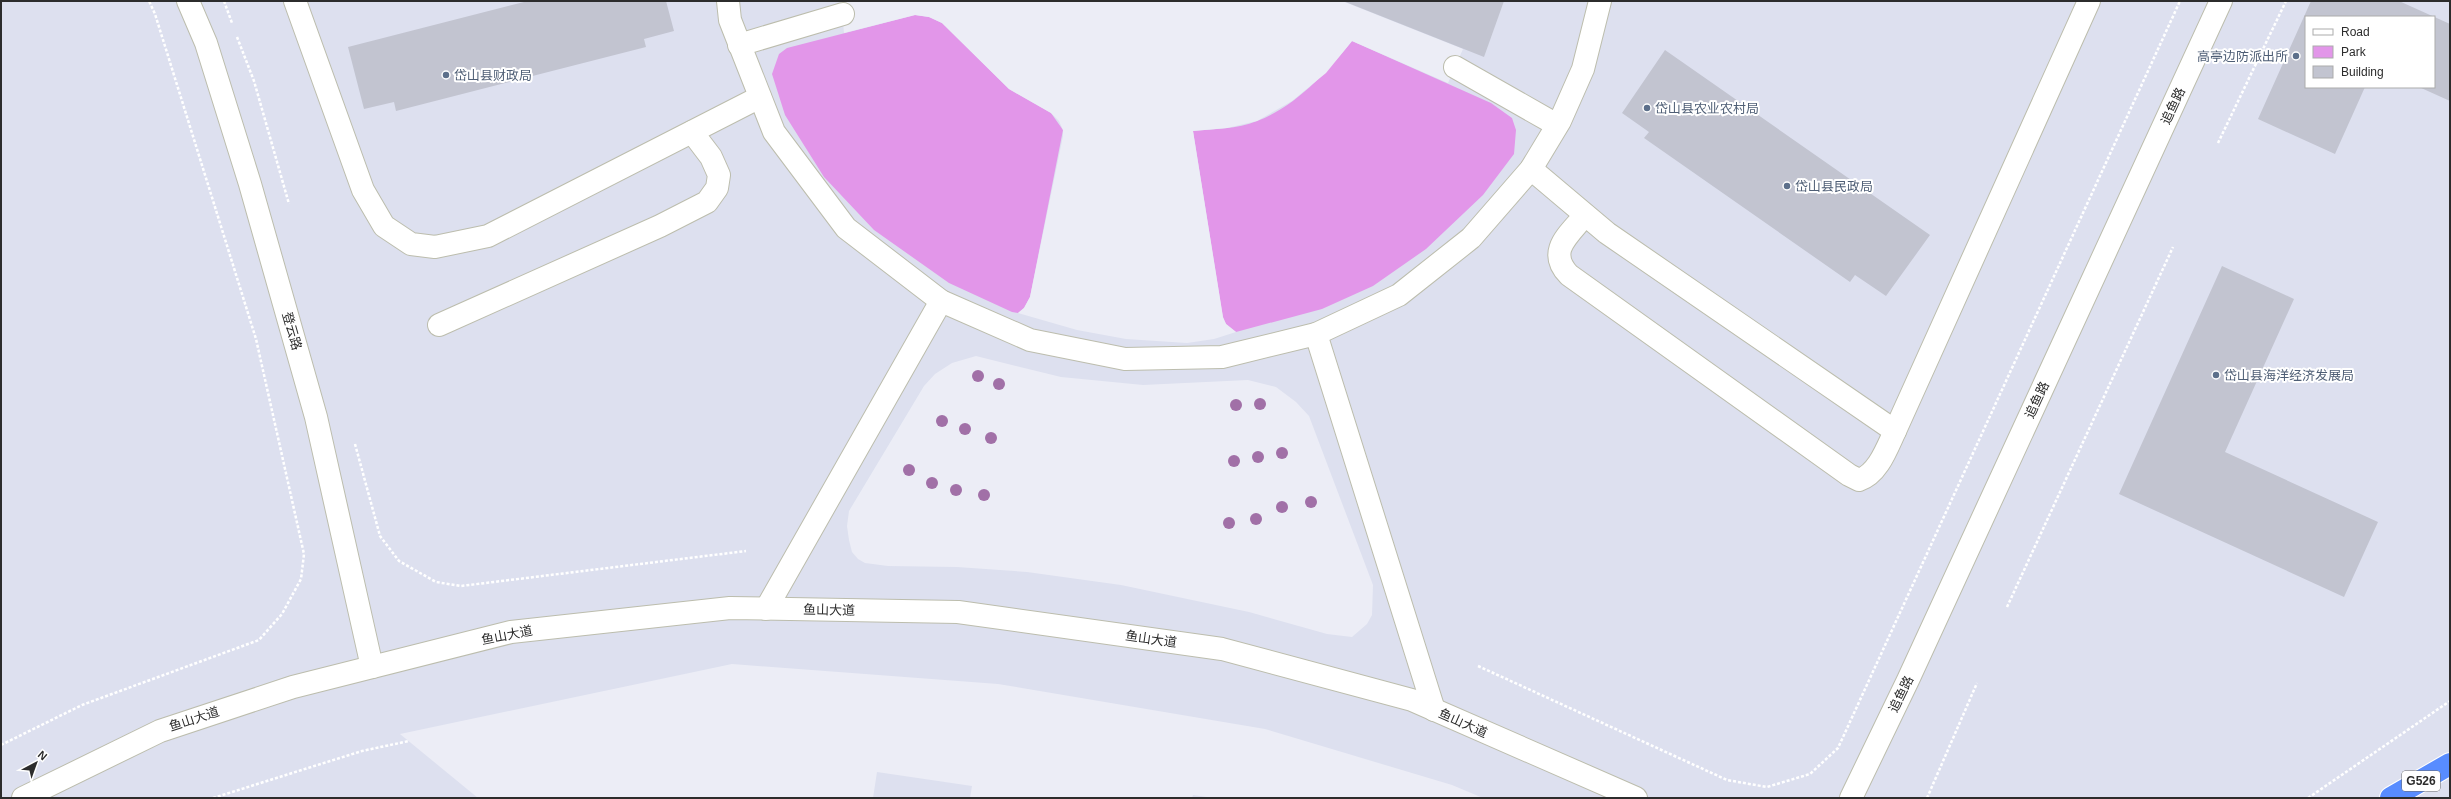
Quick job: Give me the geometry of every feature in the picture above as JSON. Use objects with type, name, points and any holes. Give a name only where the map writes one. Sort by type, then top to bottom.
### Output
[{"type":"highway","name":"G526","points":[[2391,798],[2450,764]]},
{"type":"street","name":"登云路","points":[[188,1],[206,43],[245,169],[316,417],[372,667]]},
{"type":"street","points":[[295,1],[362,190],[384,226],[411,244],[435,247],[488,236],[760,97]]},
{"type":"street","points":[[728,1],[730,20],[774,132],[846,228],[941,301],[1030,340],[1125,359],[1222,357],[1316,334],[1405,290],[1471,238],[1531,169],[1557,125],[1583,69],[1600,1]]},
{"type":"street","points":[[1585,215],[1561,246],[1558,256],[1561,266],[1569,274],[1849,475],[1859,480],[1866,478],[1874,470],[1895,431],[2089,1]]},
{"type":"street","name":"追鱼路","points":[[1851,798],[1908,680],[2221,1]]},
{"type":"street","points":[[739,45],[843,14]]},
{"type":"street","points":[[1455,67],[1557,125]]},
{"type":"street","points":[[439,325],[660,226],[707,202],[716,188],[719,175],[711,157],[692,132]]},
{"type":"street","points":[[1531,169],[1607,233],[1895,431]]},
{"type":"street","points":[[766,609],[941,301]]},
{"type":"street","points":[[1316,334],[1434,710]]},
{"type":"street","name":"鱼山大道","points":[[23,798],[160,731],[293,687],[511,632],[730,608],[958,612],[1222,649],[1412,700],[1636,798]]},
{"type":"path","points":[[1,745],[82,705],[259,640],[282,614],[301,579],[304,554],[256,339],[155,14],[148,1]]},
{"type":"path","points":[[224,1],[254,81],[290,208]]},
{"type":"path","points":[[2218,143],[2286,1]]},
{"type":"path","points":[[2007,607],[2173,247]]},
{"type":"path","points":[[353,437],[380,536],[399,561],[436,582],[461,586],[746,551]]},
{"type":"path","points":[[1927,798],[1978,683]]},
{"type":"path","points":[[2308,798],[2450,701]]},
{"type":"path","points":[[213,798],[362,752],[409,742]]},
{"type":"green space","points":[[915,15],[929,17],[942,23],[1009,89],[1051,113],[1063,130],[1030,297],[1024,308],[1018,313],[1012,312],[949,283],[874,230],[824,177],[785,115],[772,74],[779,54],[787,48]]},
{"type":"green space","points":[[1352,41],[1491,103],[1512,118],[1516,130],[1514,154],[1483,195],[1426,249],[1373,286],[1322,309],[1236,332],[1226,324],[1223,318],[1193,131],[1242,126],[1271,115],[1297,98],[1332,65]]},
{"type":"shaded area","points":[[841,1],[1342,1],[1463,49],[1448,83],[1352,41],[1326,73],[1292,101],[1257,121],[1227,128],[1193,131],[1223,317],[1226,324],[1236,332],[1214,339],[1187,343],[1126,339],[1077,330],[1018,313],[1024,308],[1030,297],[1063,136],[1063,130],[1059,121],[1051,113],[1009,89],[942,23],[929,17],[915,15],[844,33]]},
{"type":"shaded area","points":[[976,356],[1061,377],[1143,385],[1248,380],[1276,387],[1296,402],[1309,416],[1373,585],[1372,615],[1367,624],[1352,637],[1327,634],[1249,612],[1121,585],[1027,572],[957,567],[888,566],[865,563],[858,559],[852,552],[849,540],[847,526],[849,511],[924,386],[935,374],[952,363]]},
{"type":"shaded area","points":[[732,664],[998,684],[1265,729],[1452,785],[1483,798],[1214,798],[1193,795],[1192,798],[970,798],[972,786],[877,772],[873,798],[478,798],[400,734]]},
{"type":"building","name":"岱山县财政局","points":[[528,1],[666,1],[674,31],[644,39],[646,47],[396,111],[394,102],[364,109],[348,47]]},
{"type":"building","points":[[1343,1],[1504,1],[1484,57]]},
{"type":"building","name":"高亭边防派出所","points":[[2311,1],[2399,1],[2432,16],[2305,16],[2305,88],[2365,88],[2335,154],[2258,119]]},
{"type":"building","name":"高亭边防派出所","points":[[2435,17],[2450,24],[2450,101],[2421,88],[2435,88]]},
{"type":"building","name":"岱山县民政局","points":[[1665,50],[1930,235],[1886,296],[1855,275],[1850,282],[1644,138],[1649,132],[1622,113]]},
{"type":"building","name":"岱山县海洋经济发展局","points":[[2222,266],[2294,299],[2225,452],[2378,522],[2344,597],[2119,494]]},
{"type":"place","name":"高亭边防派出所","points":[[2296,56]]},
{"type":"place","name":"岱山县财政局","points":[[446,75]]},
{"type":"place","name":"岱山县农业农村局","points":[[1647,108]]},
{"type":"place","name":"岱山县民政局","points":[[1787,186]]},
{"type":"place","name":"岱山县海洋经济发展局","points":[[2216,375]]}]
